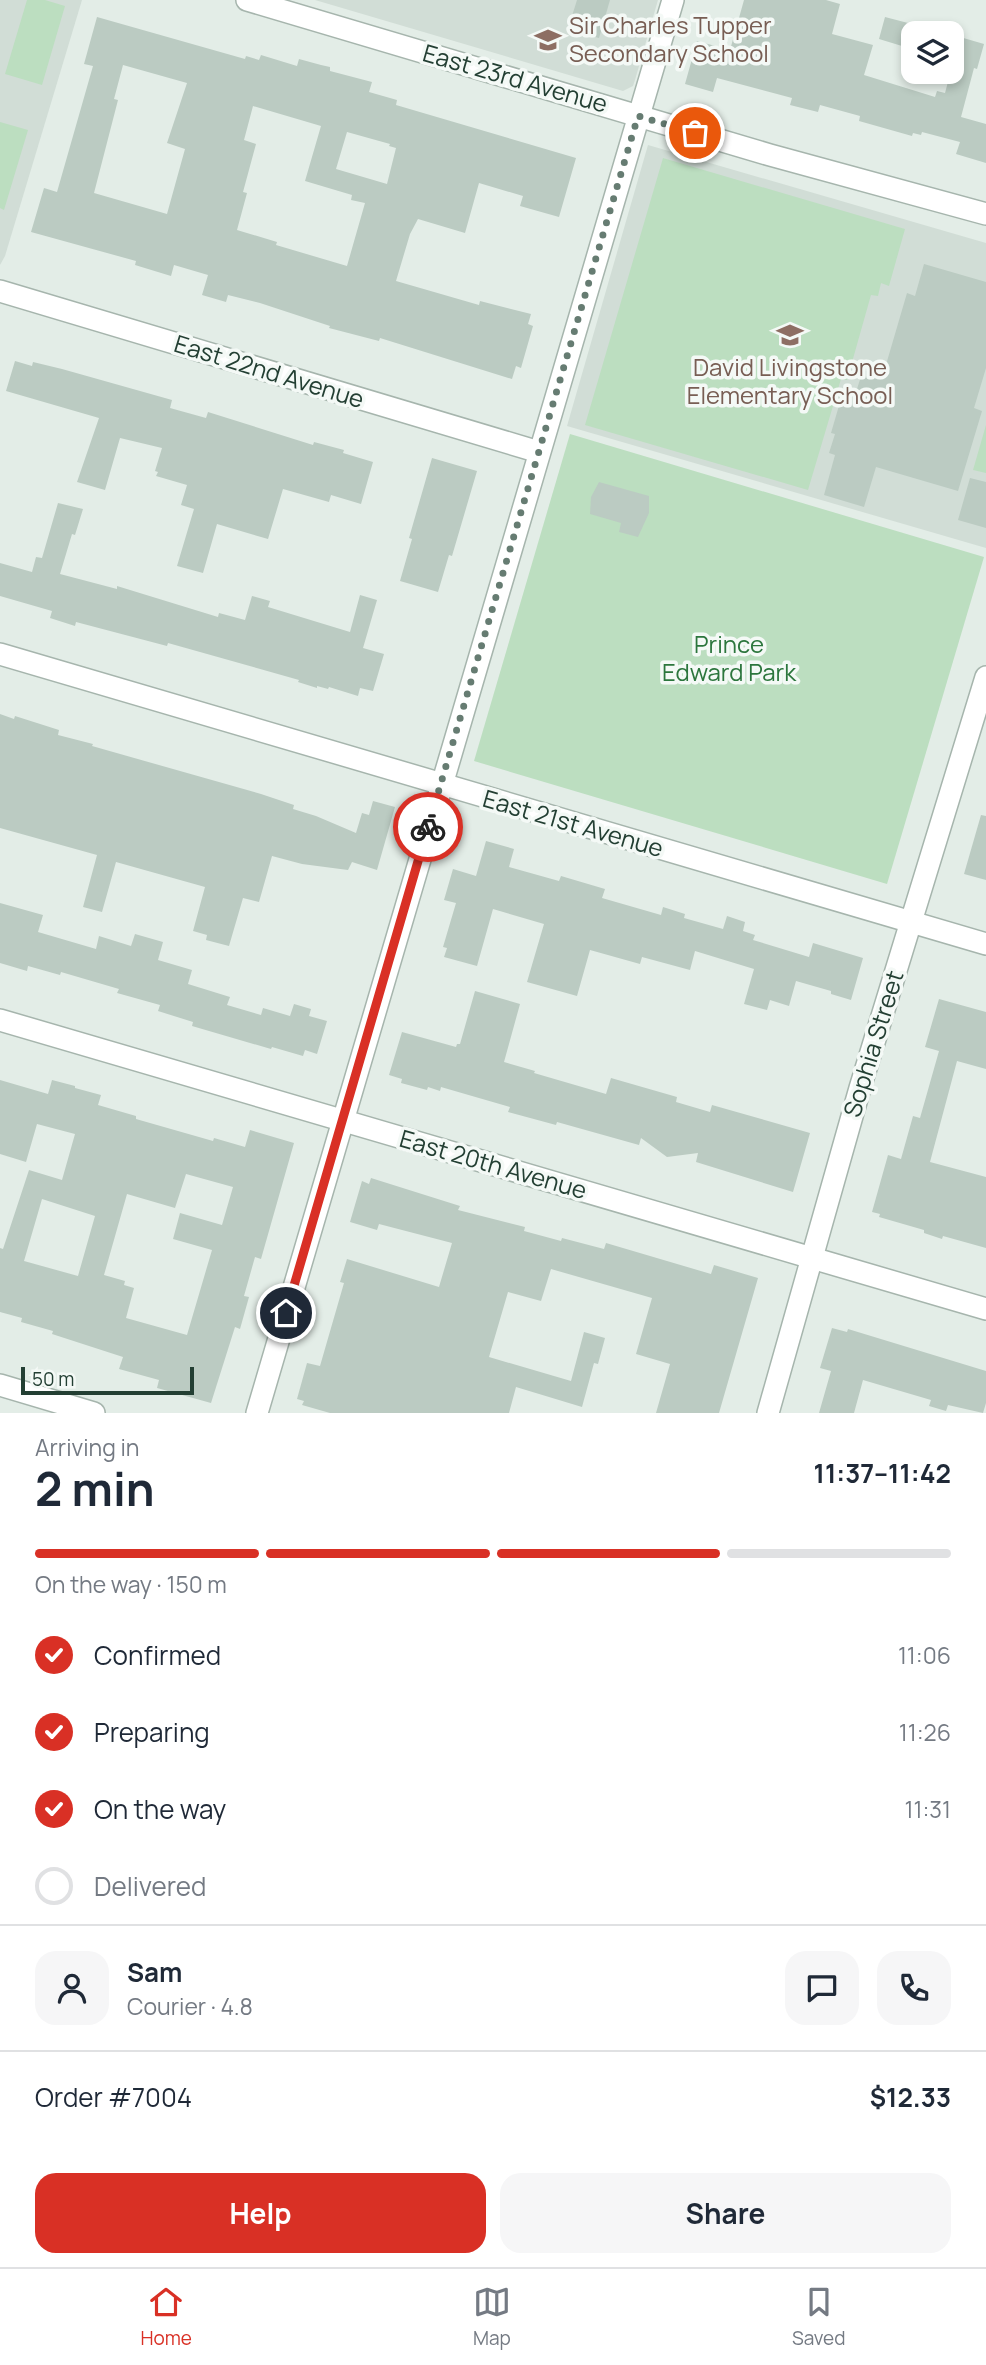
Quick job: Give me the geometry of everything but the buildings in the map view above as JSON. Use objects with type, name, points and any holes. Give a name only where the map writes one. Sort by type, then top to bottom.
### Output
[{"type":"street","name":"East 23rd Avenue","points":[[247,0],[796,162],[986,214]]},
{"type":"street","points":[[257,1413],[673,0]]},
{"type":"street","name":"East 22nd Avenue","points":[[0,291],[539,452]]},
{"type":"street","name":"East 21st Avenue","points":[[0,654],[986,944]]},
{"type":"street","name":"Sophia Street","points":[[768,1413],[860,1088],[986,677]]},
{"type":"street","name":"East 20th Avenue","points":[[0,1020],[986,1309]]},
{"type":"street","points":[[0,1385],[94,1413]]},
{"type":"shaded area","points":[[0,0],[82,0],[5,256],[0,265]]},
{"type":"shaded area","name":"Sir Charles Tupper Secondary School","points":[[315,0],[658,0],[633,86],[623,91]]},
{"type":"shaded area","name":"David Livingstone Elementary School","points":[[648,145],[986,243],[986,548],[567,426]]},
{"type":"green space","points":[[27,0],[45,0],[65,6],[42,85],[5,74]]},
{"type":"green space","points":[[0,122],[28,130],[4,210],[0,208]]},
{"type":"green space","points":[[663,158],[905,229],[889,286],[881,283],[878,296],[871,295],[847,380],[841,379],[808,490],[585,425]]},
{"type":"green space","points":[[986,425],[986,473],[973,470]]},
{"type":"green space","name":"Prince Edward Park","points":[[570,434],[984,557],[887,884],[474,761]]},
{"type":"way so far","points":[[428,827],[638,116],[695,133]]},
{"type":"place","name":"Sir Charles Tupper Secondary School","points":[[548,40]]},
{"type":"place","name":"David Livingstone Elementary School","points":[[790,335]]},
{"type":"route","points":[[286,1313],[428,827]]}]
